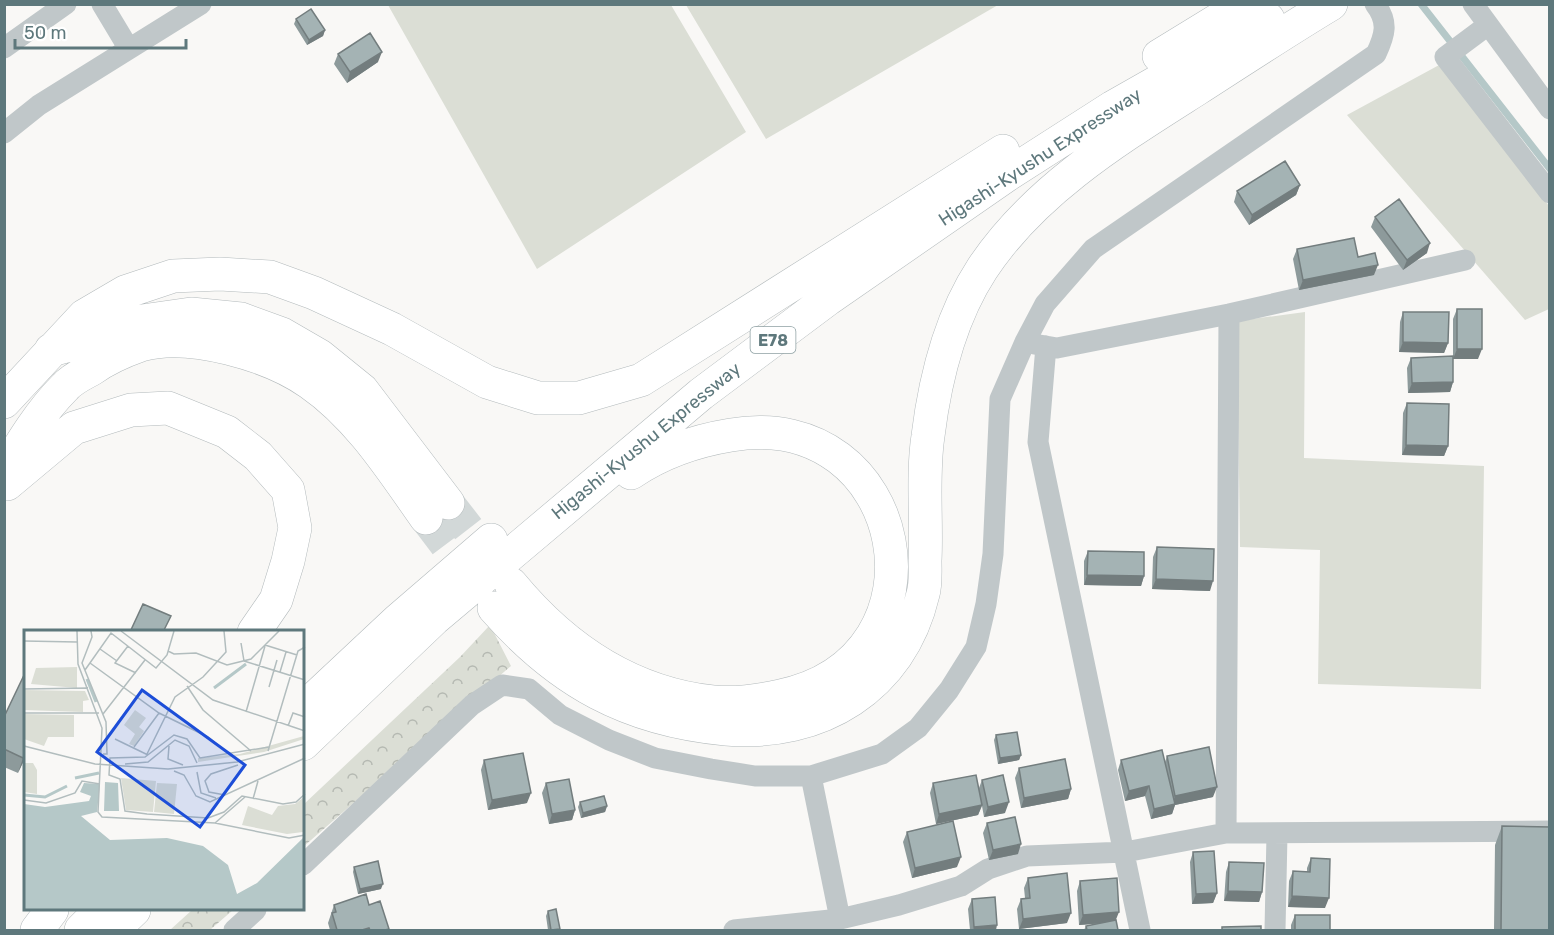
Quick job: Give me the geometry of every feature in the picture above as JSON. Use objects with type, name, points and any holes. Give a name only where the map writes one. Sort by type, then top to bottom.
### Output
[{"type":"highway","name":"Higashi-Kyushu Expressway","points":[[304,709],[397,621],[631,426],[740,341],[1003,151],[1244,4]]},
{"type":"highway","name":"Higashi-Kyushu Expressway","points":[[304,743],[434,620],[701,394],[828,299],[1055,144],[1113,108],[1311,9]]},
{"type":"highway","points":[[434,620],[633,472],[674,448],[736,434],[760,431],[785,434],[807,440],[842,460],[856,472],[876,502],[891,550],[891,577],[886,606],[875,635],[855,661],[830,680],[796,693],[731,704],[694,700],[659,690],[600,665],[544,621],[503,596],[521,639],[587,687],[614,703],[646,715],[692,726],[759,730],[808,721],[840,706],[873,685],[904,646],[924,592],[927,440],[938,376],[956,320],[982,269],[1030,209],[1125,134],[1311,9]]},
{"type":"highway","points":[[4,402],[84,316],[125,292],[163,279],[173,276],[220,274],[270,277],[314,293],[392,329],[487,382],[538,398],[579,398],[641,380],[1003,151]]},
{"type":"highway","points":[[4,472],[33,425],[66,385],[104,361],[142,345],[192,342],[234,349],[263,358],[310,383],[340,408],[437,510],[362,390],[320,356],[282,334],[241,319],[191,314],[135,322],[100,337],[51,350]]},
{"type":"highway","points":[[4,486],[74,428],[131,410],[168,408],[227,432],[258,456],[288,490],[295,528],[276,600],[255,630]]},
{"type":"highway","points":[[37,930],[51,911]]},
{"type":"highway","points":[[81,930],[99,911]]},
{"type":"highway","points":[[113,930],[132,911]]},
{"type":"street","points":[[4,48],[66,4]]},
{"type":"street","points":[[102,4],[129,49]]},
{"type":"street","points":[[4,133],[39,105],[201,4]]},
{"type":"street","points":[[304,864],[472,705],[502,685],[528,689],[560,715],[609,740],[655,758],[755,776],[811,776],[882,754],[918,728],[949,690],[976,647],[986,604],[993,554],[1000,399],[1025,342],[1046,304],[1093,249],[1376,54],[1386,33],[1381,13],[1375,4]]},
{"type":"street","points":[[1473,4],[1550,109]]},
{"type":"street","points":[[1488,26],[1445,57],[1550,193]]},
{"type":"street","points":[[1025,342],[1057,348],[1229,314],[1466,260]]},
{"type":"street","points":[[1226,833],[1229,314]]},
{"type":"street","points":[[1046,346],[1038,442],[1140,930]]},
{"type":"street","points":[[811,776],[840,919]]},
{"type":"street","points":[[734,930],[840,919],[899,905],[961,886],[988,869],[1027,856],[1125,852],[1226,833],[1550,831]]},
{"type":"street","points":[[1275,930],[1277,834]]},
{"type":"street","points":[[236,930],[254,911]]},
{"type":"green space","points":[[388,5],[671,5],[746,132],[537,269]]},
{"type":"green space","points":[[686,5],[998,5],[766,139]]},
{"type":"green space","points":[[1441,64],[1549,206],[1549,309],[1525,320],[1347,115]]},
{"type":"green space","points":[[1305,312],[1304,458],[1484,466],[1481,689],[1318,684],[1320,550],[1240,547],[1237,321]]},
{"type":"green space","points":[[490,625],[511,666],[304,846],[304,804],[460,657]]},
{"type":"green space","points":[[191,911],[232,911],[210,930],[170,930]]},
{"type":"building","points":[[311,9],[325,30],[309,40],[296,19]]},
{"type":"building","points":[[370,33],[382,52],[350,72],[338,54]]},
{"type":"building","points":[[1285,161],[1300,185],[1252,215],[1237,191]]},
{"type":"building","points":[[1399,199],[1430,243],[1407,260],[1375,217]]},
{"type":"building","points":[[1354,238],[1358,257],[1375,253],[1378,265],[1303,280],[1297,249]]},
{"type":"building","points":[[1457,309],[1482,309],[1482,349],[1457,349]]},
{"type":"building","points":[[1403,312],[1449,312],[1448,343],[1403,342]]},
{"type":"building","points":[[1453,356],[1453,382],[1412,383],[1411,358]]},
{"type":"building","points":[[1407,403],[1449,404],[1448,446],[1406,445]]},
{"type":"building","points":[[1157,547],[1214,549],[1213,581],[1156,579]]},
{"type":"building","points":[[1088,551],[1144,552],[1144,576],[1087,575]]},
{"type":"building","points":[[143,604],[171,616],[164,630],[131,630]]},
{"type":"building","points":[[24,675],[23,758],[4,749],[4,717]]},
{"type":"building","points":[[1017,732],[1021,755],[1000,758],[996,735]]},
{"type":"building","points":[[1209,747],[1217,787],[1175,796],[1167,756]]},
{"type":"building","points":[[1162,750],[1175,804],[1154,809],[1149,786],[1129,791],[1121,760]]},
{"type":"building","points":[[523,753],[531,793],[492,800],[484,760]]},
{"type":"building","points":[[1065,759],[1071,789],[1024,798],[1019,768]]},
{"type":"building","points":[[976,775],[982,805],[939,814],[933,783]]},
{"type":"building","points":[[1003,775],[1009,802],[988,807],[982,780]]},
{"type":"building","points":[[569,779],[575,810],[552,814],[546,783]]},
{"type":"building","points":[[604,796],[607,806],[583,813],[580,802]]},
{"type":"building","points":[[1015,817],[1021,844],[993,850],[987,823]]},
{"type":"building","points":[[953,821],[961,857],[915,868],[907,832]]},
{"type":"building","points":[[1502,826],[1550,827],[1550,930],[1501,930]]},
{"type":"building","points":[[1214,851],[1217,893],[1196,894],[1193,852]]},
{"type":"building","points":[[1311,858],[1330,859],[1329,898],[1292,896],[1293,871],[1310,872]]},
{"type":"building","points":[[378,861],[383,884],[360,889],[354,867]]},
{"type":"building","points":[[1229,862],[1264,863],[1262,892],[1228,891]]},
{"type":"building","points":[[1067,873],[1071,913],[1023,919],[1021,899],[1030,898],[1028,878]]},
{"type":"building","points":[[1117,878],[1119,912],[1083,915],[1080,881]]},
{"type":"building","points":[[366,894],[369,905],[380,901],[389,929],[337,930],[332,913],[336,912],[334,905]]},
{"type":"building","points":[[995,897],[997,925],[974,927],[972,899]]},
{"type":"building","points":[[556,909],[560,929],[551,930],[548,911]]},
{"type":"building","points":[[1295,915],[1330,915],[1330,930],[1295,930]]},
{"type":"building","points":[[1116,920],[1118,930],[1087,930],[1086,926]]},
{"type":"building","points":[[1261,926],[1261,930],[1222,930],[1222,927]]},
{"type":"waterway","points":[[1421,4],[1550,169]]},
{"type":"tunnel","points":[[448,503],[500,570]]},
{"type":"tunnel","points":[[426,518],[478,587]]}]
